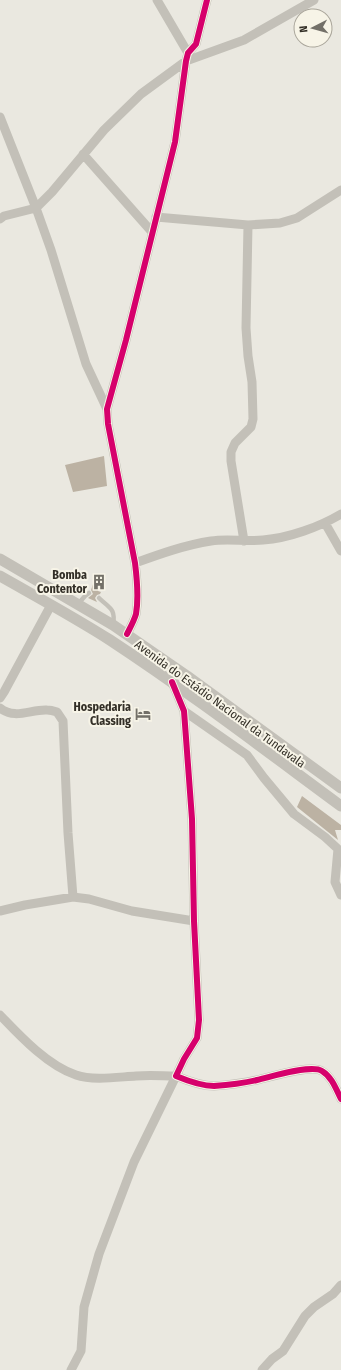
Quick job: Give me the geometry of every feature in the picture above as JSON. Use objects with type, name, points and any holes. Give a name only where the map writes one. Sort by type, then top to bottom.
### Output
[{"type":"street","points":[[127,634],[136,615],[138,600],[137,582],[135,562],[108,424],[107,409],[126,340],[175,142],[187,57],[157,0]]},
{"type":"street","points":[[0,219],[4,216],[36,208],[52,192],[104,130],[140,94],[187,57],[196,44],[207,0]]},
{"type":"street","points":[[187,57],[244,40],[314,0]]},
{"type":"street","points":[[0,117],[36,208],[69,305],[86,364],[107,409]]},
{"type":"street","points":[[83,154],[152,232]]},
{"type":"street","points":[[156,217],[248,225],[280,223],[298,218],[341,190]]},
{"type":"street","points":[[244,541],[231,461],[231,452],[235,443],[250,427],[253,419],[252,382],[246,328],[248,225]]},
{"type":"street","points":[[135,562],[175,549],[213,540],[264,540],[295,534],[325,523],[341,514]]},
{"type":"street","points":[[325,523],[341,551]]},
{"type":"street","name":"Avenida do Estádio Nacional da Tundavala","points":[[0,560],[78,604],[127,634],[341,788]]},
{"type":"street","name":"Avenida do Estádio Nacional da Tundavala","points":[[0,576],[109,640],[172,682],[341,806]]},
{"type":"street","points":[[0,698],[51,605]]},
{"type":"street","points":[[71,1370],[80,1351],[84,1308],[99,1254],[134,1162],[184,1059],[197,1038],[198,1032],[199,1020],[194,921],[192,819],[184,711],[172,682]]},
{"type":"street","points":[[0,708],[6,712],[23,714],[47,710],[57,712],[63,721],[68,833],[73,897]]},
{"type":"street","points":[[184,711],[247,755],[294,814],[325,837],[338,849],[335,882],[341,895]]},
{"type":"street","points":[[0,911],[73,897],[89,899],[132,911],[194,921]]},
{"type":"street","points":[[0,1015],[54,1064],[76,1076],[104,1079],[137,1076],[176,1076],[189,1082],[214,1086],[312,1069],[322,1070],[330,1078],[341,1099]]},
{"type":"street","points":[[262,1370],[272,1359],[283,1351],[305,1316],[314,1307],[333,1294],[341,1285]]},
{"type":"lane","points":[[78,604],[85,596],[89,594]]},
{"type":"lane","points":[[99,598],[109,606],[113,612],[113,625]]},
{"type":"building","points":[[104,456],[107,486],[73,492],[65,465]]},
{"type":"building","points":[[96,575],[102,579],[98,591],[101,592],[95,598],[97,602],[88,598],[93,594],[91,590]]},
{"type":"building","points":[[302,796],[341,825],[341,830],[335,830],[338,840],[297,807]]},
{"type":"cycle path","points":[[127,634],[136,614],[138,595],[135,563],[108,424],[107,409],[126,340],[175,142],[186,61],[188,53],[196,44],[207,0]]},
{"type":"cycle path","points":[[172,682],[184,711],[192,819],[194,921],[199,1020],[197,1038],[184,1059],[176,1076],[199,1084],[214,1086],[247,1082],[300,1070],[317,1069],[328,1076],[341,1099]]},
{"type":"place","name":"Bomba Contentor","points":[[99,582]]},
{"type":"place","name":"Hospedaria Classing","points":[[143,714]]}]
